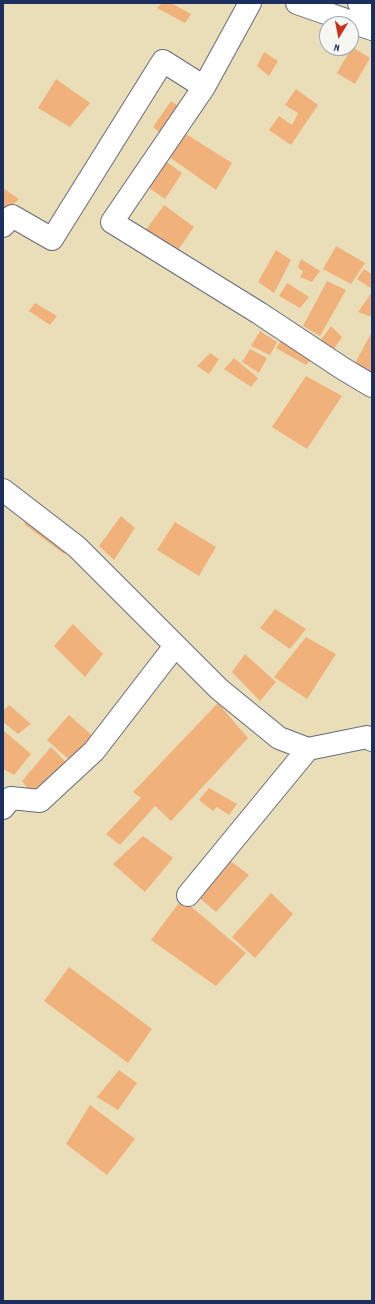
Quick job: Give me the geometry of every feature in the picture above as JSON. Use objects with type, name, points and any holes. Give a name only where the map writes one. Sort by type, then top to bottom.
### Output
[{"type":"street","points":[[250,3],[204,87],[112,222],[372,386]]},
{"type":"street","points":[[297,3],[372,29]]},
{"type":"street","points":[[359,3],[372,7]]},
{"type":"street","points":[[3,226],[12,216],[52,239],[163,61],[204,87]]},
{"type":"street","points":[[3,490],[77,547],[219,689],[279,738],[308,749],[367,737],[372,740]]},
{"type":"street","points":[[3,808],[11,798],[40,801],[94,752],[175,646]]},
{"type":"street","points":[[188,895],[308,749]]},
{"type":"building","points":[[162,3],[171,3],[191,14],[185,23],[157,8]]},
{"type":"building","points":[[359,51],[370,58],[355,84],[337,73],[347,56],[359,56]]},
{"type":"building","points":[[264,52],[278,61],[269,76],[257,66]]},
{"type":"building","points":[[56,79],[90,103],[70,127],[38,108]]},
{"type":"building","points":[[296,89],[318,105],[291,145],[269,130],[279,116],[292,125],[298,113],[285,105]]},
{"type":"building","points":[[171,101],[184,110],[165,137],[153,127]]},
{"type":"building","points":[[186,134],[232,163],[216,190],[168,156]]},
{"type":"building","points":[[164,160],[182,173],[165,199],[145,185]]},
{"type":"building","points":[[3,188],[19,199],[3,213]]},
{"type":"building","points":[[164,205],[194,227],[178,250],[145,231]]},
{"type":"building","points":[[336,246],[365,263],[351,284],[323,269]]},
{"type":"building","points":[[276,250],[291,260],[274,293],[258,282]]},
{"type":"building","points":[[301,259],[320,271],[312,282],[300,277],[303,272],[298,267]]},
{"type":"building","points":[[364,269],[372,274],[372,289],[357,279]]},
{"type":"building","points":[[327,281],[346,290],[320,336],[303,326]]},
{"type":"building","points":[[287,283],[309,297],[300,308],[279,296]]},
{"type":"building","points":[[372,292],[372,317],[358,312]]},
{"type":"building","points":[[35,303],[57,316],[50,325],[29,311]]},
{"type":"building","points":[[331,326],[342,337],[331,353],[318,344]]},
{"type":"building","points":[[260,331],[277,342],[270,355],[251,346]]},
{"type":"building","points":[[372,332],[372,376],[354,365]]},
{"type":"building","points":[[285,335],[315,354],[306,365],[276,348]]},
{"type":"building","points":[[250,349],[267,358],[259,373],[242,362]]},
{"type":"building","points":[[210,353],[219,359],[209,374],[197,366]]},
{"type":"building","points":[[234,358],[258,378],[251,387],[224,369]]},
{"type":"building","points":[[306,376],[342,396],[307,449],[272,427]]},
{"type":"building","points":[[31,516],[69,548],[64,554],[24,524]]},
{"type":"building","points":[[121,516],[135,528],[114,560],[99,546]]},
{"type":"building","points":[[175,522],[216,547],[199,576],[157,550]]},
{"type":"building","points":[[275,609],[306,629],[290,649],[260,628]]},
{"type":"building","points":[[73,624],[103,654],[85,677],[54,646]]},
{"type":"building","points":[[306,637],[336,654],[307,699],[274,677]]},
{"type":"building","points":[[245,654],[276,682],[260,701],[232,672]]},
{"type":"building","points":[[218,703],[248,738],[171,821],[155,806],[120,845],[106,834],[141,798],[133,792]]},
{"type":"building","points":[[9,705],[31,724],[18,734],[3,722],[3,711]]},
{"type":"building","points":[[69,715],[97,740],[74,764],[47,740]]},
{"type":"building","points":[[3,730],[31,754],[14,775],[3,769]]},
{"type":"building","points":[[51,747],[72,768],[43,793],[28,789],[22,781]]},
{"type":"building","points":[[209,788],[237,804],[229,815],[217,807],[213,811],[199,800]]},
{"type":"building","points":[[143,836],[173,858],[145,892],[113,864]]},
{"type":"building","points":[[224,856],[249,875],[216,912],[191,891]]},
{"type":"building","points":[[271,893],[293,914],[255,958],[232,937]]},
{"type":"building","points":[[182,899],[246,953],[216,986],[151,940]]},
{"type":"building","points":[[69,967],[152,1029],[128,1063],[44,1001]]},
{"type":"building","points":[[119,1070],[137,1083],[118,1110],[97,1097]]},
{"type":"building","points":[[90,1105],[135,1139],[107,1175],[66,1144]]}]
